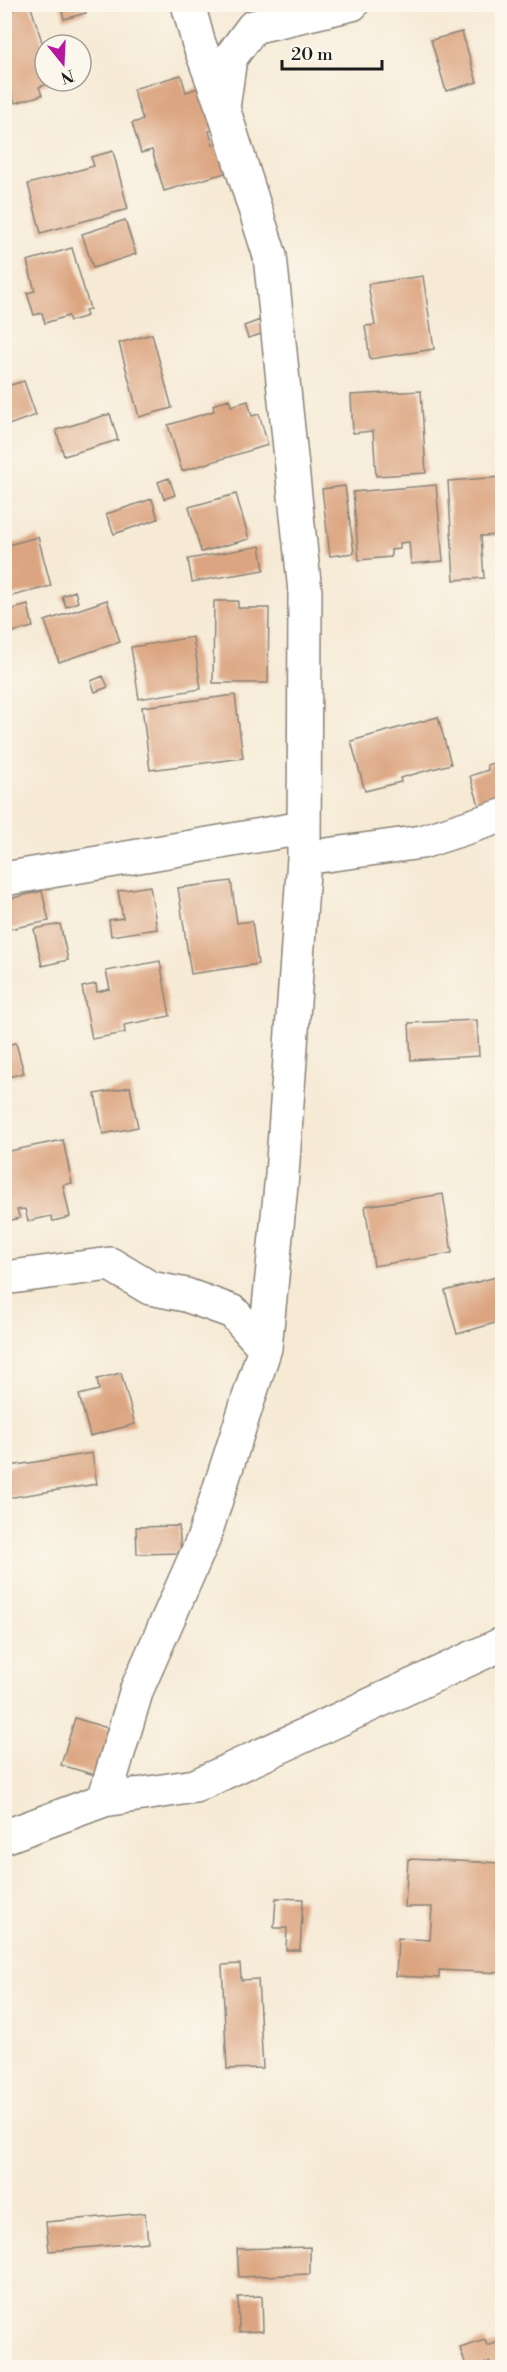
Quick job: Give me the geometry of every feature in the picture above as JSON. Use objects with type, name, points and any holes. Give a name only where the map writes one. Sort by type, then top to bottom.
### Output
[{"type":"street","points":[[104,1800],[137,1689],[203,1540],[265,1348],[282,1175],[303,843],[305,592],[271,268],[262,228],[223,108],[198,41],[188,4]]},
{"type":"street","points":[[223,108],[230,58],[253,27],[352,4]]},
{"type":"street","points":[[4,879],[303,843],[422,842],[502,816]]},
{"type":"street","points":[[4,1278],[110,1264],[150,1288],[186,1295],[233,1312],[265,1348]]},
{"type":"street","points":[[4,1838],[104,1800],[195,1786],[502,1644]]},
{"type":"building","points":[[30,4],[39,33],[33,33],[33,93],[42,95],[15,103],[4,71],[4,13]]},
{"type":"building","points":[[60,4],[83,4],[86,13],[64,19]]},
{"type":"building","points":[[462,32],[477,82],[446,91],[431,40]]},
{"type":"building","points":[[181,75],[186,92],[204,86],[217,128],[209,131],[213,145],[223,142],[232,171],[164,191],[152,150],[141,153],[132,123],[143,120],[133,89]]},
{"type":"building","points":[[113,151],[128,209],[41,233],[28,184],[94,166],[91,157]]},
{"type":"building","points":[[125,220],[136,254],[93,268],[82,234]]},
{"type":"building","points":[[72,248],[90,309],[85,310],[87,316],[70,321],[68,316],[45,323],[42,313],[34,315],[27,293],[35,291],[27,261]]},
{"type":"building","points":[[423,276],[434,349],[370,359],[365,326],[375,325],[368,284]]},
{"type":"building","points":[[260,320],[265,333],[248,338],[244,326]]},
{"type":"building","points":[[152,334],[172,408],[139,417],[119,343]]},
{"type":"building","points":[[24,381],[36,415],[6,426],[4,387]]},
{"type":"building","points":[[421,391],[426,473],[376,476],[373,431],[353,433],[351,395]]},
{"type":"building","points":[[229,399],[231,406],[248,401],[252,416],[259,414],[268,445],[182,471],[168,425],[214,411],[213,405]]},
{"type":"building","points":[[110,414],[118,440],[64,456],[56,430]]},
{"type":"building","points":[[502,477],[502,535],[481,536],[484,578],[454,580],[448,481]]},
{"type":"building","points":[[169,478],[175,495],[164,499],[158,482]]},
{"type":"building","points":[[436,485],[443,561],[411,564],[409,542],[400,543],[400,549],[391,550],[391,557],[359,560],[353,492]]},
{"type":"building","points":[[345,486],[354,553],[330,556],[322,489]]},
{"type":"building","points":[[236,494],[249,539],[201,552],[189,507]]},
{"type":"building","points":[[152,499],[158,519],[114,534],[106,514]]},
{"type":"building","points":[[38,537],[51,586],[4,598],[4,546]]},
{"type":"building","points":[[260,546],[264,570],[192,582],[188,559]]},
{"type":"building","points":[[75,591],[78,602],[66,607],[62,596]]},
{"type":"building","points":[[107,600],[120,642],[59,662],[45,621]]},
{"type":"building","points":[[214,601],[238,601],[238,608],[269,608],[268,683],[213,683]]},
{"type":"building","points":[[28,605],[33,627],[5,634],[5,611]]},
{"type":"building","points":[[193,637],[201,689],[139,699],[131,647]]},
{"type":"building","points":[[103,676],[108,687],[95,692],[91,681]]},
{"type":"building","points":[[235,695],[243,758],[150,770],[142,707]]},
{"type":"building","points":[[438,717],[451,764],[400,778],[401,782],[365,791],[351,741]]},
{"type":"building","points":[[502,760],[502,801],[480,808],[470,776],[488,770],[487,765]]},
{"type":"building","points":[[231,881],[237,923],[252,921],[258,964],[191,974],[178,888]]},
{"type":"building","points":[[150,886],[157,929],[111,936],[109,920],[123,918],[118,891]]},
{"type":"building","points":[[42,891],[49,921],[4,930],[4,900]]},
{"type":"building","points":[[60,924],[68,960],[42,966],[34,929]]},
{"type":"building","points":[[160,961],[170,1016],[124,1025],[125,1033],[92,1039],[82,987],[96,984],[97,992],[110,989],[106,971]]},
{"type":"building","points":[[477,1020],[479,1056],[411,1060],[409,1023]]},
{"type":"building","points":[[16,1043],[24,1073],[4,1078],[4,1045]]},
{"type":"building","points":[[130,1087],[138,1127],[103,1134],[95,1094]]},
{"type":"building","points":[[63,1140],[72,1183],[63,1185],[70,1217],[53,1221],[51,1216],[28,1221],[25,1209],[17,1210],[20,1218],[4,1222],[4,1152]]},
{"type":"building","points":[[443,1194],[452,1253],[374,1266],[365,1206]]},
{"type":"building","points":[[496,1277],[502,1298],[502,1321],[457,1334],[445,1291]]},
{"type":"building","points":[[121,1373],[135,1424],[90,1436],[79,1395],[99,1390],[97,1379]]},
{"type":"building","points":[[92,1453],[97,1484],[7,1498],[4,1467]]},
{"type":"building","points":[[179,1526],[181,1553],[137,1554],[136,1527]]},
{"type":"building","points":[[75,1718],[117,1731],[102,1777],[61,1765]]},
{"type":"building","points":[[408,1859],[502,1863],[502,1919],[500,1918],[499,1945],[502,1945],[502,1973],[439,1970],[439,1978],[396,1976],[398,1938],[430,1940],[432,1907],[405,1907]]},
{"type":"building","points":[[276,1898],[303,1899],[300,1950],[286,1950],[287,1928],[274,1928]]},
{"type":"building","points":[[240,1964],[241,1980],[258,1979],[263,2068],[227,2069],[222,1965]]},
{"type":"building","points":[[145,2213],[148,2242],[49,2251],[46,2222]]},
{"type":"building","points":[[310,2247],[310,2274],[239,2277],[237,2249]]},
{"type":"building","points":[[262,2296],[263,2331],[239,2332],[238,2297]]},
{"type":"building","points":[[485,2340],[487,2346],[502,2341],[502,2363],[492,2366],[490,2362],[467,2368],[460,2348]]}]
